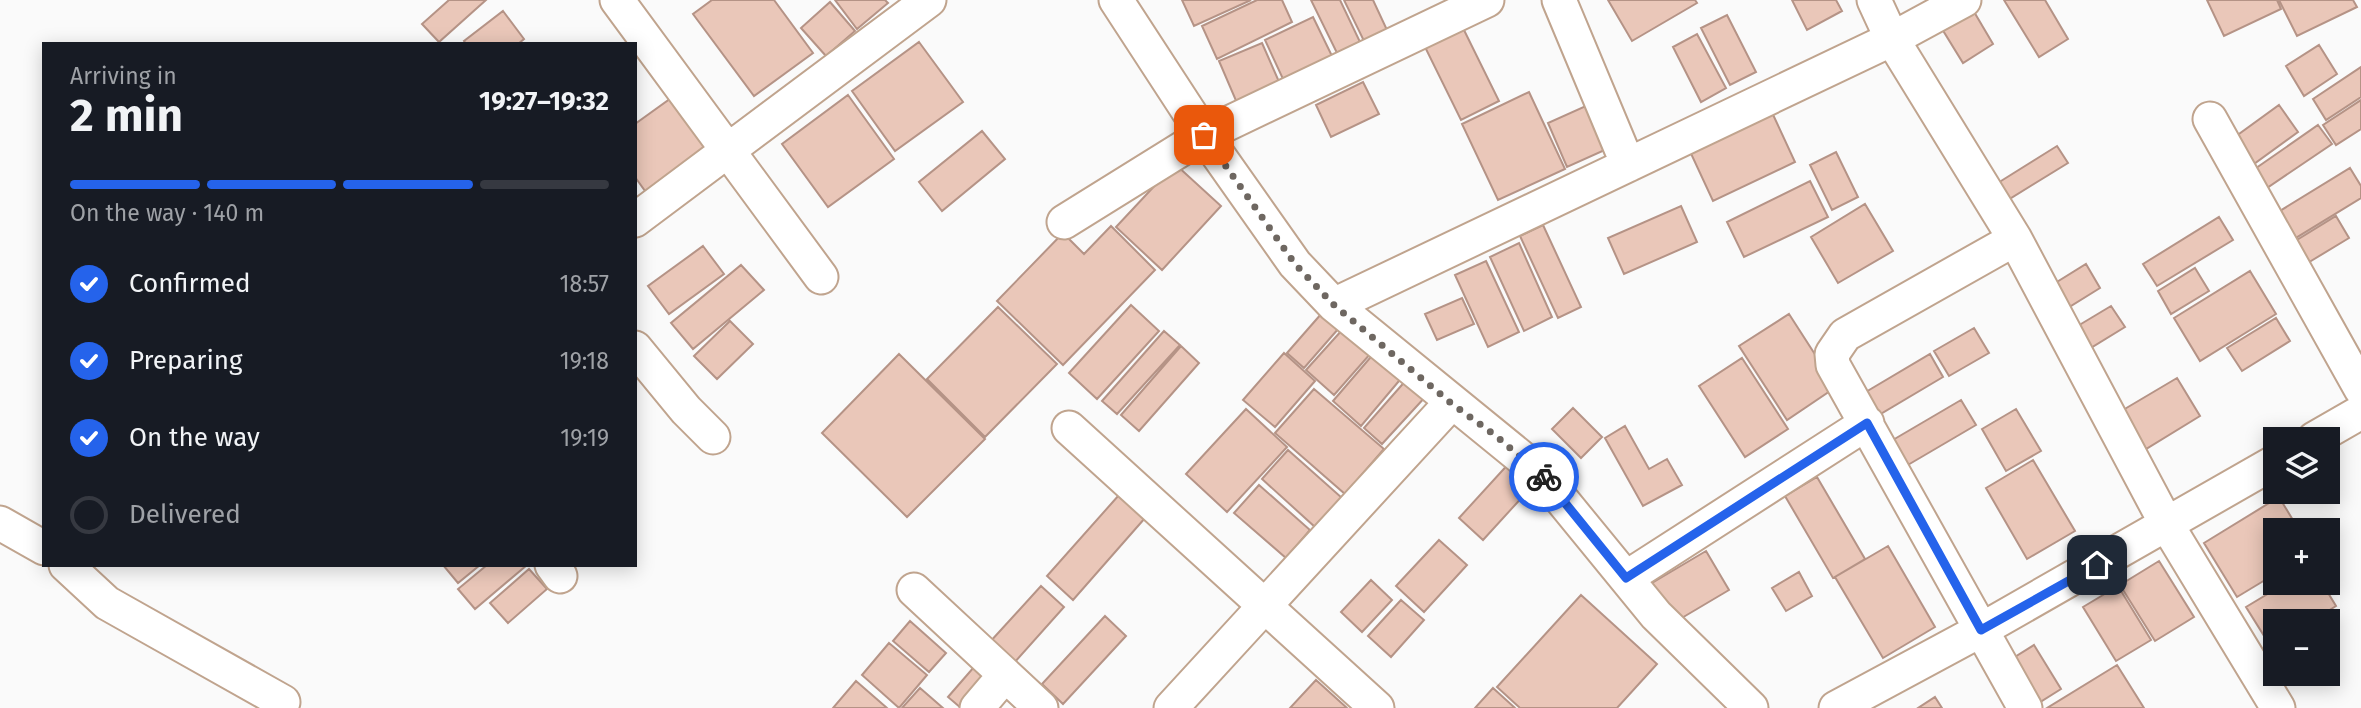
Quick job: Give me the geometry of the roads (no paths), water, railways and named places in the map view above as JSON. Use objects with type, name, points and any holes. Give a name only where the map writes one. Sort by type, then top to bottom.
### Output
[{"type":"street","points":[[617,0],[821,277]]},
{"type":"street","points":[[1116,0],[1204,135],[1295,264],[1334,305],[1539,472],[1656,615],[1751,708]]},
{"type":"street","points":[[1064,222],[1204,135],[1487,0]]},
{"type":"street","points":[[1559,0],[1628,165]]},
{"type":"street","points":[[1874,0],[1892,39],[2015,239],[2167,525],[2278,708]]},
{"type":"street","points":[[1334,305],[1892,39],[1964,0]]},
{"type":"street","points":[[637,218],[912,5]]},
{"type":"street","points":[[2210,119],[2361,389]]},
{"type":"street","points":[[2015,239],[1845,335],[1832,354],[1833,365],[2025,708]]},
{"type":"street","points":[[637,350],[713,438]]},
{"type":"street","points":[[1171,708],[1451,403]]},
{"type":"street","points":[[2335,427],[2361,412]]},
{"type":"street","points":[[1626,578],[1867,423]]},
{"type":"street","points":[[1069,428],[1266,604],[1377,708]]},
{"type":"street","points":[[1836,708],[1981,630],[2263,469]]},
{"type":"street","points":[[0,523],[42,547]]},
{"type":"street","points":[[68,567],[107,603],[283,702]]},
{"type":"street","points":[[914,590],[1041,708]]},
{"type":"street","points":[[977,708],[1005,675]]}]
